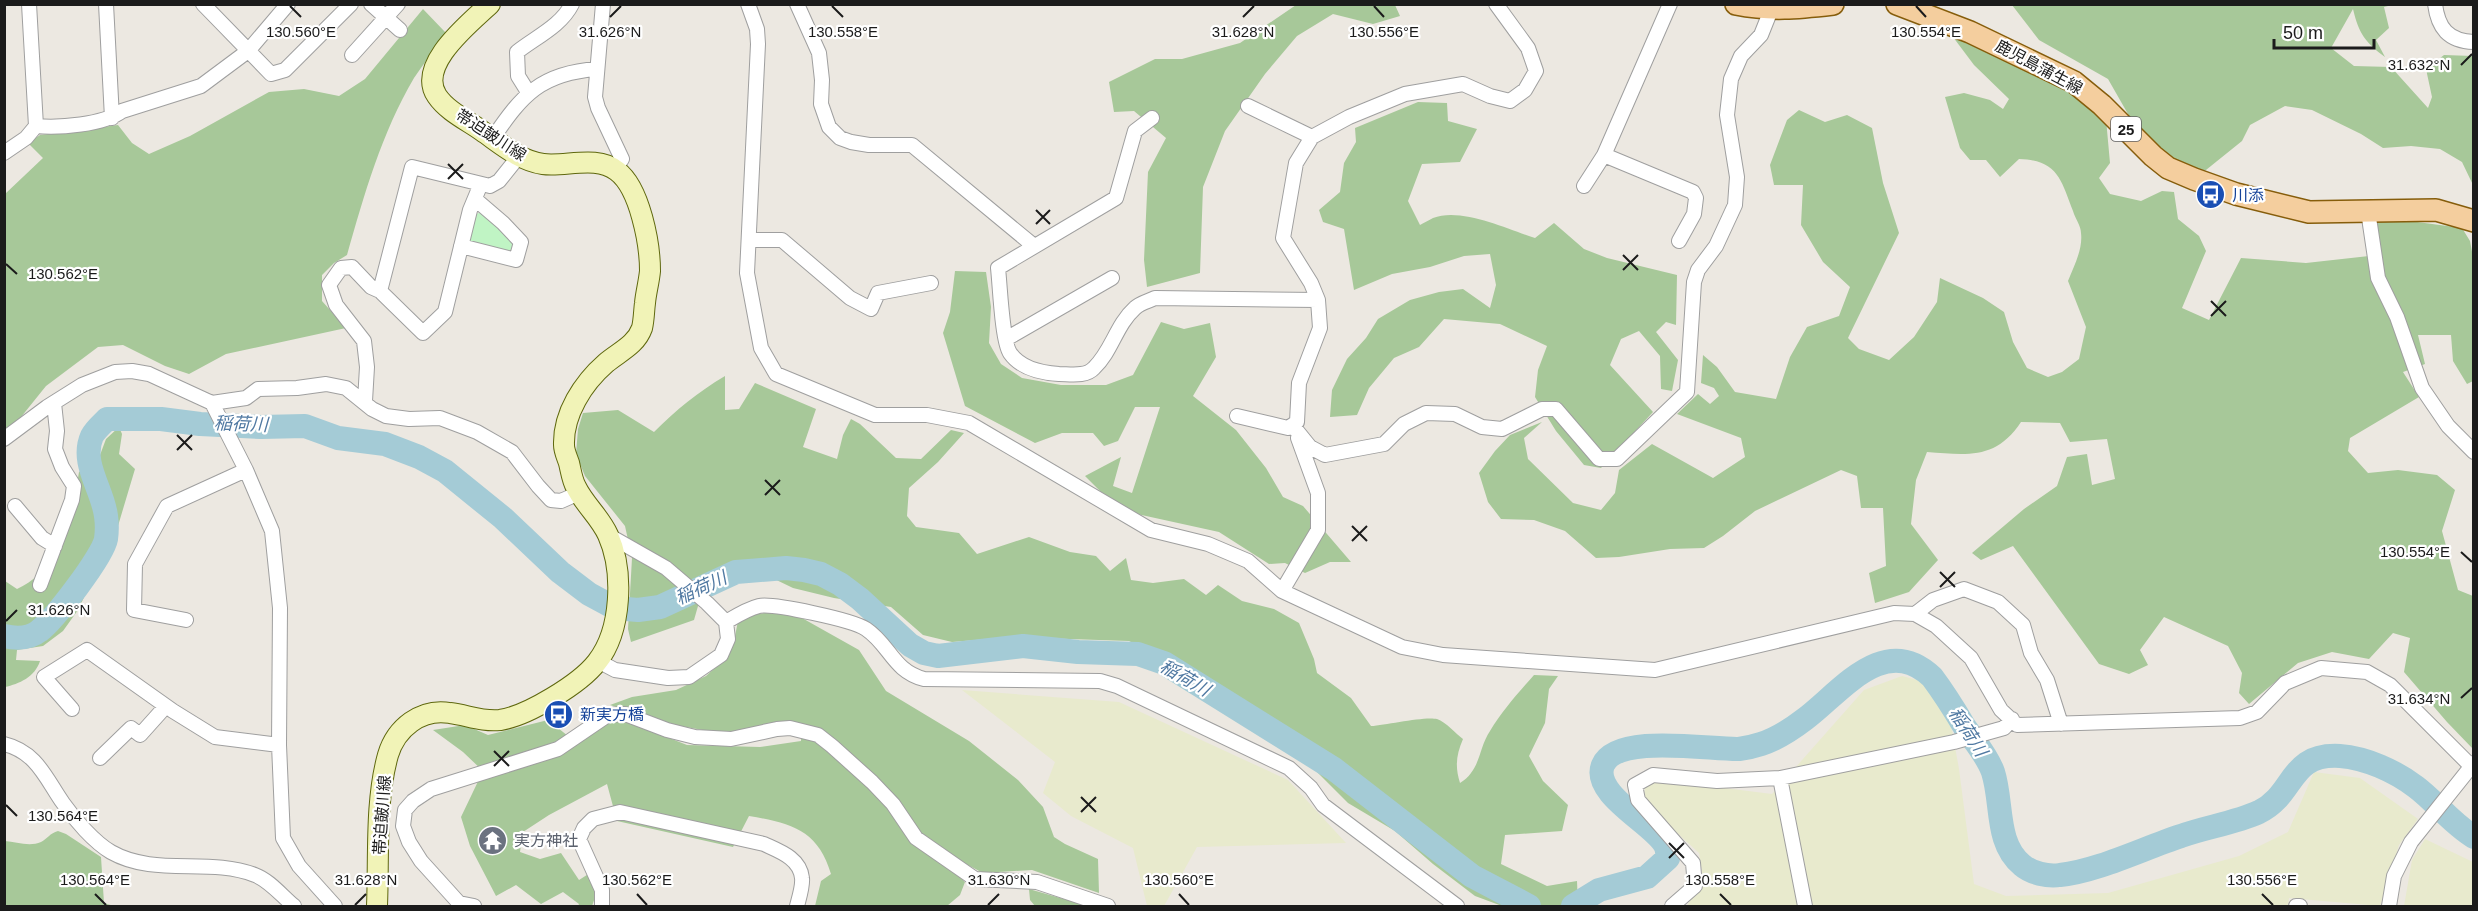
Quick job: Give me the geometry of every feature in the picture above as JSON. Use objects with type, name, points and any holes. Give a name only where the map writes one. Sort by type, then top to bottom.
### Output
[{"type":"main road","points":[[1736,4],[1771,10],[1833,4]]},
{"type":"main road","name":"鹿児島蒲生線","points":[[1897,4],[1920,8],[2074,82],[2102,105],[2168,168],[2236,194],[2309,212],[2436,210],[2474,221]]},
{"type":"street","points":[[4,153],[26,138],[36,126],[29,4]]},
{"type":"street","points":[[106,4],[112,118]]},
{"type":"street","points":[[203,4],[271,74],[285,70],[351,4]]},
{"type":"street","points":[[36,126],[52,127],[112,118],[122,111],[201,86],[248,51],[288,4]]},
{"type":"street","points":[[371,4],[400,30]]},
{"type":"street","points":[[351,55],[398,4]]},
{"type":"street","name":"帯迫皷川線","points":[[377,906],[382,786],[395,738],[410,722],[429,713],[448,712],[477,719],[500,720],[527,712],[581,678],[598,661],[618,618],[616,564],[608,535],[579,493],[564,446],[568,416],[589,379],[631,344],[642,328],[650,275],[649,256],[641,216],[626,180],[615,169],[597,163],[545,165],[528,161],[447,106],[436,94],[432,82],[436,64],[448,45],[490,4]]},
{"type":"street","points":[[528,92],[518,76],[517,52],[544,31],[559,24],[572,4]]},
{"type":"street","points":[[603,4],[595,97],[622,159],[615,169]]},
{"type":"street","points":[[748,4],[757,29],[758,84],[751,167],[747,273],[761,348],[776,374],[875,415],[927,415],[969,423],[1151,531],[1208,544],[1248,561],[1282,591],[1402,647],[1443,655],[1655,670],[1894,613],[1915,614],[1936,626],[1971,658],[2008,724]]},
{"type":"street","points":[[797,4],[819,53],[822,80],[821,104],[829,127],[840,138],[851,142],[869,145],[912,146],[1034,246]]},
{"type":"street","points":[[1237,416],[1280,427],[1293,426],[1297,422],[1299,383],[1320,328],[1318,300],[1311,283],[1283,238],[1296,163],[1312,137],[1348,117],[1405,94],[1463,84],[1490,96],[1510,101],[1526,90],[1536,71],[1528,48],[1496,4]]},
{"type":"street","points":[[1584,186],[1604,155],[1670,4]]},
{"type":"street","points":[[2435,4],[2437,23],[2449,35],[2464,42],[2474,42]]},
{"type":"street","points":[[1293,426],[1310,447],[1325,454],[1384,444],[1404,424],[1426,413],[1455,414],[1482,427],[1502,429],[1542,409],[1556,409],[1599,459],[1617,459],[1687,392],[1694,282],[1698,270],[1716,246],[1735,205],[1737,177],[1727,116],[1731,79],[1741,56],[1761,35],[1771,10]]},
{"type":"street","points":[[493,138],[513,108],[528,92],[555,78],[579,70],[597,69]]},
{"type":"street","points":[[1248,106],[1312,137]]},
{"type":"street","points":[[1152,118],[1135,131],[1116,198],[998,268],[1009,352],[1021,364],[1044,373],[1079,375],[1092,371],[1102,360],[1120,324],[1136,306],[1155,298],[1318,300]]},
{"type":"street","points":[[1604,155],[1693,192],[1696,198],[1694,214],[1679,241]]},
{"type":"street","points":[[380,291],[412,167],[480,186],[490,186],[500,181],[519,156]]},
{"type":"street","points":[[365,401],[367,368],[364,341],[336,305],[329,285],[341,268],[352,267],[423,333],[445,312],[461,246],[480,186]]},
{"type":"street","points":[[461,246],[516,260],[521,242],[475,199]]},
{"type":"street","points":[[2368,211],[2378,278],[2397,318],[2422,388],[2448,426],[2474,452]]},
{"type":"street","points":[[749,240],[782,240],[850,298],[871,309],[878,293],[931,283]]},
{"type":"street","points":[[1006,339],[1112,278]]},
{"type":"street","points":[[4,440],[54,402],[82,385],[115,372],[132,371],[148,374],[214,406],[246,470],[272,531],[280,608],[279,745],[283,838],[299,866],[335,906]]},
{"type":"street","points":[[214,406],[246,398],[258,389],[297,388],[326,384],[346,388],[365,401],[372,409],[387,416],[409,419],[440,418],[477,432],[512,452],[551,500],[561,501],[579,493]]},
{"type":"street","points":[[40,585],[72,500],[74,486],[62,467],[55,449],[57,431],[54,402]]},
{"type":"street","points":[[1282,591],[1318,530],[1318,493],[1293,426]]},
{"type":"street","points":[[186,620],[134,610],[135,564],[167,507],[246,470]]},
{"type":"street","points":[[15,506],[42,538],[55,546]]},
{"type":"street","points":[[598,661],[615,670],[668,678],[689,678],[721,655],[728,639],[726,622],[707,603],[666,568],[608,535]]},
{"type":"street","points":[[1915,614],[1933,600],[1964,589],[1998,602],[2023,625],[2031,653],[2047,680],[2061,724]]},
{"type":"street","points":[[726,622],[742,612],[761,605],[851,622],[866,629],[880,642],[901,669],[911,676],[924,679],[1100,681],[1117,686],[1289,768],[1311,788],[1323,805],[1456,906]]},
{"type":"street","points":[[72,709],[44,677],[87,650],[166,706],[215,737],[279,745]]},
{"type":"street","points":[[1672,906],[1695,886],[1693,863],[1638,800],[1635,785],[1653,775],[1717,781],[1780,778],[1954,742],[2008,724],[2240,718],[2257,712],[2285,683],[2321,668],[2367,672],[2390,685],[2472,766],[2447,794],[2411,842],[2394,876],[2389,906]]},
{"type":"street","points":[[100,758],[130,728],[140,735],[166,706]]},
{"type":"street","points":[[474,906],[458,905],[421,861],[409,842],[403,826],[405,810],[413,801],[431,789],[558,749],[608,715],[625,714],[667,730],[695,736],[731,739],[790,728],[818,735],[872,782],[893,804],[916,838],[957,869],[975,879],[1037,882],[1108,906]]},
{"type":"street","points":[[4,744],[17,747],[34,759],[65,807],[102,846],[113,853],[158,865],[214,865],[256,875],[294,906]]},
{"type":"street","points":[[1780,778],[1805,906]]},
{"type":"street","points":[[602,906],[603,890],[579,839],[584,828],[593,819],[620,812],[764,844],[785,853],[796,863],[802,878],[797,906]]},
{"type":"green space","points":[[1296,5],[1395,5],[1400,16],[1373,24],[1333,14],[1297,36],[1265,74],[1225,131],[1203,187],[1200,273],[1147,287],[1144,260],[1148,172],[1166,138],[1134,111],[1114,112],[1109,82],[1155,59],[1182,59],[1240,43]]},
{"type":"green space","points":[[2012,5],[2392,5],[2384,7],[2389,28],[2376,40],[2385,57],[2364,37],[2353,9],[2331,48],[2354,66],[2391,67],[2428,108],[2432,97],[2426,69],[2444,55],[2473,56],[2473,185],[2462,162],[2440,149],[2411,146],[2383,148],[2361,134],[2312,110],[2285,106],[2250,125],[2242,141],[2201,174],[2180,166],[2136,128],[2108,79],[2039,40]]},
{"type":"green space","points":[[423,9],[446,33],[414,78],[392,120],[367,187],[347,255],[334,263],[322,275],[322,301],[346,328],[226,354],[189,374],[165,366],[123,345],[98,347],[46,386],[17,422],[5,432],[5,194],[43,158],[28,143],[40,135],[118,125],[132,143],[149,154],[190,136],[269,92],[304,89],[339,96],[365,79]]},
{"type":"green space","points":[[1947,29],[2065,86],[2106,119],[2110,163],[2099,178],[2110,194],[2141,201],[2162,191],[2174,192],[2178,219],[2199,236],[2206,251],[2182,308],[2209,320],[2241,258],[2306,263],[2369,256],[2376,224],[2380,217],[2462,228],[2470,241],[2473,257],[2473,381],[2467,384],[2453,361],[2451,335],[2418,335],[2425,364],[2403,372],[2419,397],[2350,438],[2348,451],[2368,473],[2398,470],[2437,475],[2455,490],[2442,531],[2458,590],[2473,596],[2473,749],[2404,672],[2410,638],[2393,633],[2369,659],[2332,652],[2298,663],[2249,704],[2239,693],[2242,673],[2228,646],[2164,617],[2140,650],[2148,665],[2129,674],[2099,664],[2013,546],[1981,560],[1972,553],[2024,509],[2057,486],[2067,457],[2087,454],[2092,485],[2115,479],[2107,439],[2070,442],[2060,423],[2021,422],[2001,443],[1980,452],[1955,454],[1927,452],[1916,480],[1911,524],[1938,560],[1909,592],[1875,603],[1869,573],[1886,566],[1883,508],[1861,508],[1857,476],[1841,470],[1755,511],[1704,548],[1670,549],[1619,557],[1596,558],[1565,531],[1534,520],[1501,519],[1488,502],[1479,473],[1510,435],[1542,422],[1524,438],[1528,459],[1573,503],[1601,510],[1615,493],[1619,470],[1652,444],[1713,478],[1745,457],[1741,438],[1677,414],[1698,394],[1710,404],[1719,396],[1714,388],[1701,383],[1703,355],[1717,367],[1735,392],[1776,399],[1790,357],[1807,327],[1839,316],[1850,287],[1823,262],[1801,225],[1803,185],[1774,185],[1770,165],[1787,120],[1799,110],[1825,122],[1847,115],[1872,128],[1883,183],[1899,233],[1848,338],[1859,349],[1889,360],[1914,337],[1937,302],[1940,278],[1983,298],[2004,312],[2013,342],[2027,368],[2048,377],[2062,372],[2079,359],[2086,327],[2068,281],[2081,245],[2079,225],[2061,181],[2050,168],[2032,160],[2019,159],[2000,177],[1986,160],[1970,160],[1960,148],[1945,97],[1964,93],[1990,100],[2003,109],[2009,99],[1974,65]]},
{"type":"green space","points":[[1418,102],[1447,103],[1448,121],[1477,129],[1460,162],[1422,164],[1408,201],[1420,225],[1444,215],[1457,215],[1484,220],[1535,238],[1554,223],[1584,249],[1607,258],[1677,275],[1676,325],[1666,322],[1656,332],[1678,360],[1672,391],[1661,389],[1660,356],[1639,331],[1621,339],[1610,365],[1653,412],[1601,468],[1584,465],[1556,431],[1535,397],[1538,370],[1547,346],[1500,324],[1444,319],[1419,347],[1394,358],[1369,388],[1357,415],[1330,417],[1332,390],[1347,359],[1366,338],[1378,319],[1410,300],[1439,292],[1463,289],[1490,308],[1496,285],[1490,254],[1464,256],[1430,267],[1392,274],[1354,290],[1344,229],[1323,222],[1319,210],[1340,192],[1344,163],[1356,142],[1355,128]]},
{"type":"green space","points":[[484,212],[515,244],[514,251],[509,253],[474,244],[469,240],[475,214]]},
{"type":"green space","points":[[955,271],[986,272],[991,307],[989,343],[1001,364],[1022,378],[1061,385],[1106,385],[1133,375],[1161,322],[1184,329],[1210,323],[1216,357],[1193,396],[1236,430],[1266,468],[1283,497],[1303,506],[1351,562],[1330,562],[1305,573],[1285,563],[1269,564],[1219,532],[1137,514],[1101,492],[1085,476],[1121,457],[1113,486],[1132,493],[1160,407],[1135,407],[1118,441],[1104,446],[1093,433],[1062,433],[1035,443],[965,406],[943,333],[950,312]]},
{"type":"green space","points":[[725,376],[725,410],[739,409],[755,383],[816,409],[803,447],[837,459],[843,435],[851,419],[860,424],[896,458],[921,459],[951,430],[964,433],[938,462],[909,488],[907,516],[916,527],[959,533],[977,554],[1029,537],[1070,552],[1096,556],[1110,571],[1126,558],[1131,580],[1153,583],[1184,579],[1206,595],[1218,585],[1242,601],[1274,609],[1299,623],[1314,659],[1317,673],[1351,698],[1371,726],[1431,718],[1447,725],[1463,739],[1457,761],[1460,783],[1476,766],[1486,738],[1495,724],[1534,675],[1558,676],[1549,689],[1545,723],[1529,756],[1543,781],[1568,805],[1562,831],[1505,835],[1501,864],[1547,886],[1577,881],[1578,906],[1502,906],[1475,896],[1395,831],[1348,803],[1315,770],[1209,681],[1129,641],[1012,637],[952,642],[923,635],[891,607],[834,598],[793,588],[764,574],[722,582],[708,593],[698,606],[694,620],[631,642],[628,629],[632,558],[625,526],[585,476],[576,454],[578,429],[583,413],[618,410],[654,432],[688,402]]},
{"type":"green space","points":[[119,427],[122,434],[119,454],[135,469],[109,556],[94,576],[78,610],[63,631],[43,646],[17,650],[16,660],[40,661],[38,667],[26,679],[5,687],[5,581],[17,589],[32,580],[54,555],[68,523],[79,472],[100,455],[106,439]]},
{"type":"green space","points":[[777,612],[802,618],[859,650],[886,691],[969,741],[1018,780],[1043,807],[1054,837],[1098,859],[1099,893],[1032,870],[983,873],[929,849],[965,882],[960,895],[947,906],[815,906],[821,881],[831,874],[819,847],[801,831],[778,822],[749,816],[733,847],[617,821],[607,784],[549,815],[523,832],[520,852],[540,859],[561,853],[579,880],[590,873],[597,892],[592,906],[578,906],[579,904],[563,892],[541,904],[516,885],[496,896],[470,846],[461,817],[483,771],[463,752],[433,730],[465,725],[488,735],[548,720],[568,736],[621,719],[687,745],[760,747],[801,741],[801,729],[724,734],[670,724],[610,705],[632,697],[676,690],[706,676],[727,657],[734,641],[738,621],[755,614]]},
{"type":"green space","points":[[1902,676],[1929,683],[1948,708],[1959,769],[1974,884],[2006,896],[2108,893],[2239,856],[2288,832],[2314,772],[2360,778],[2418,819],[2399,845],[2380,906],[2289,898],[2288,906],[1687,906],[1703,878],[1699,853],[1654,812],[1644,797],[1645,787],[1653,779],[1772,794],[1864,690]]},
{"type":"green space","points":[[962,690],[1119,702],[1288,780],[1346,843],[1197,847],[1164,906],[1147,906],[1133,848],[1071,816],[1043,793],[1055,762]]},
{"type":"green space","points":[[58,831],[101,857],[104,903],[114,906],[5,906],[5,841],[37,843]]},
{"type":"green space","points":[[2425,839],[2473,862],[2473,906],[2404,906],[2412,860]]},
{"type":"green space","points":[[1029,889],[1088,906],[1035,906],[1030,900]]},
{"type":"waterway","name":"稲荷川","points":[[4,636],[14,638],[31,636],[46,625],[77,587],[103,547],[106,539],[106,516],[90,466],[89,446],[92,436],[107,419],[161,419],[200,424],[261,427],[305,426],[338,438],[385,444],[419,457],[445,471],[503,518],[560,572],[589,594],[615,608],[638,610],[660,607],[736,572],[786,568],[821,574],[840,584],[860,599],[910,645],[924,653],[938,656],[1023,646],[1078,652],[1138,654],[1164,663],[1334,769],[1472,876],[1529,906]]},
{"type":"waterway","name":"稲荷川","points":[[1573,906],[1599,890],[1647,877],[1668,858],[1666,846],[1659,837],[1614,798],[1606,787],[1602,776],[1603,765],[1612,755],[1626,749],[1645,746],[1739,749],[1761,744],[1779,737],[1795,726],[1864,671],[1880,663],[1897,661],[1914,665],[1932,677],[1984,754],[1993,772],[2007,846],[2022,865],[2035,872],[2045,875],[2075,873],[2181,836],[2250,816],[2271,804],[2301,768],[2323,757],[2350,757],[2370,762],[2390,771],[2416,787],[2474,837]]},
{"type":"place","name":"川添","points":[[2211,195]]},
{"type":"place","name":"新実方橋","points":[[559,714]]},
{"type":"place","name":"実方神社","points":[[493,840]]}]
